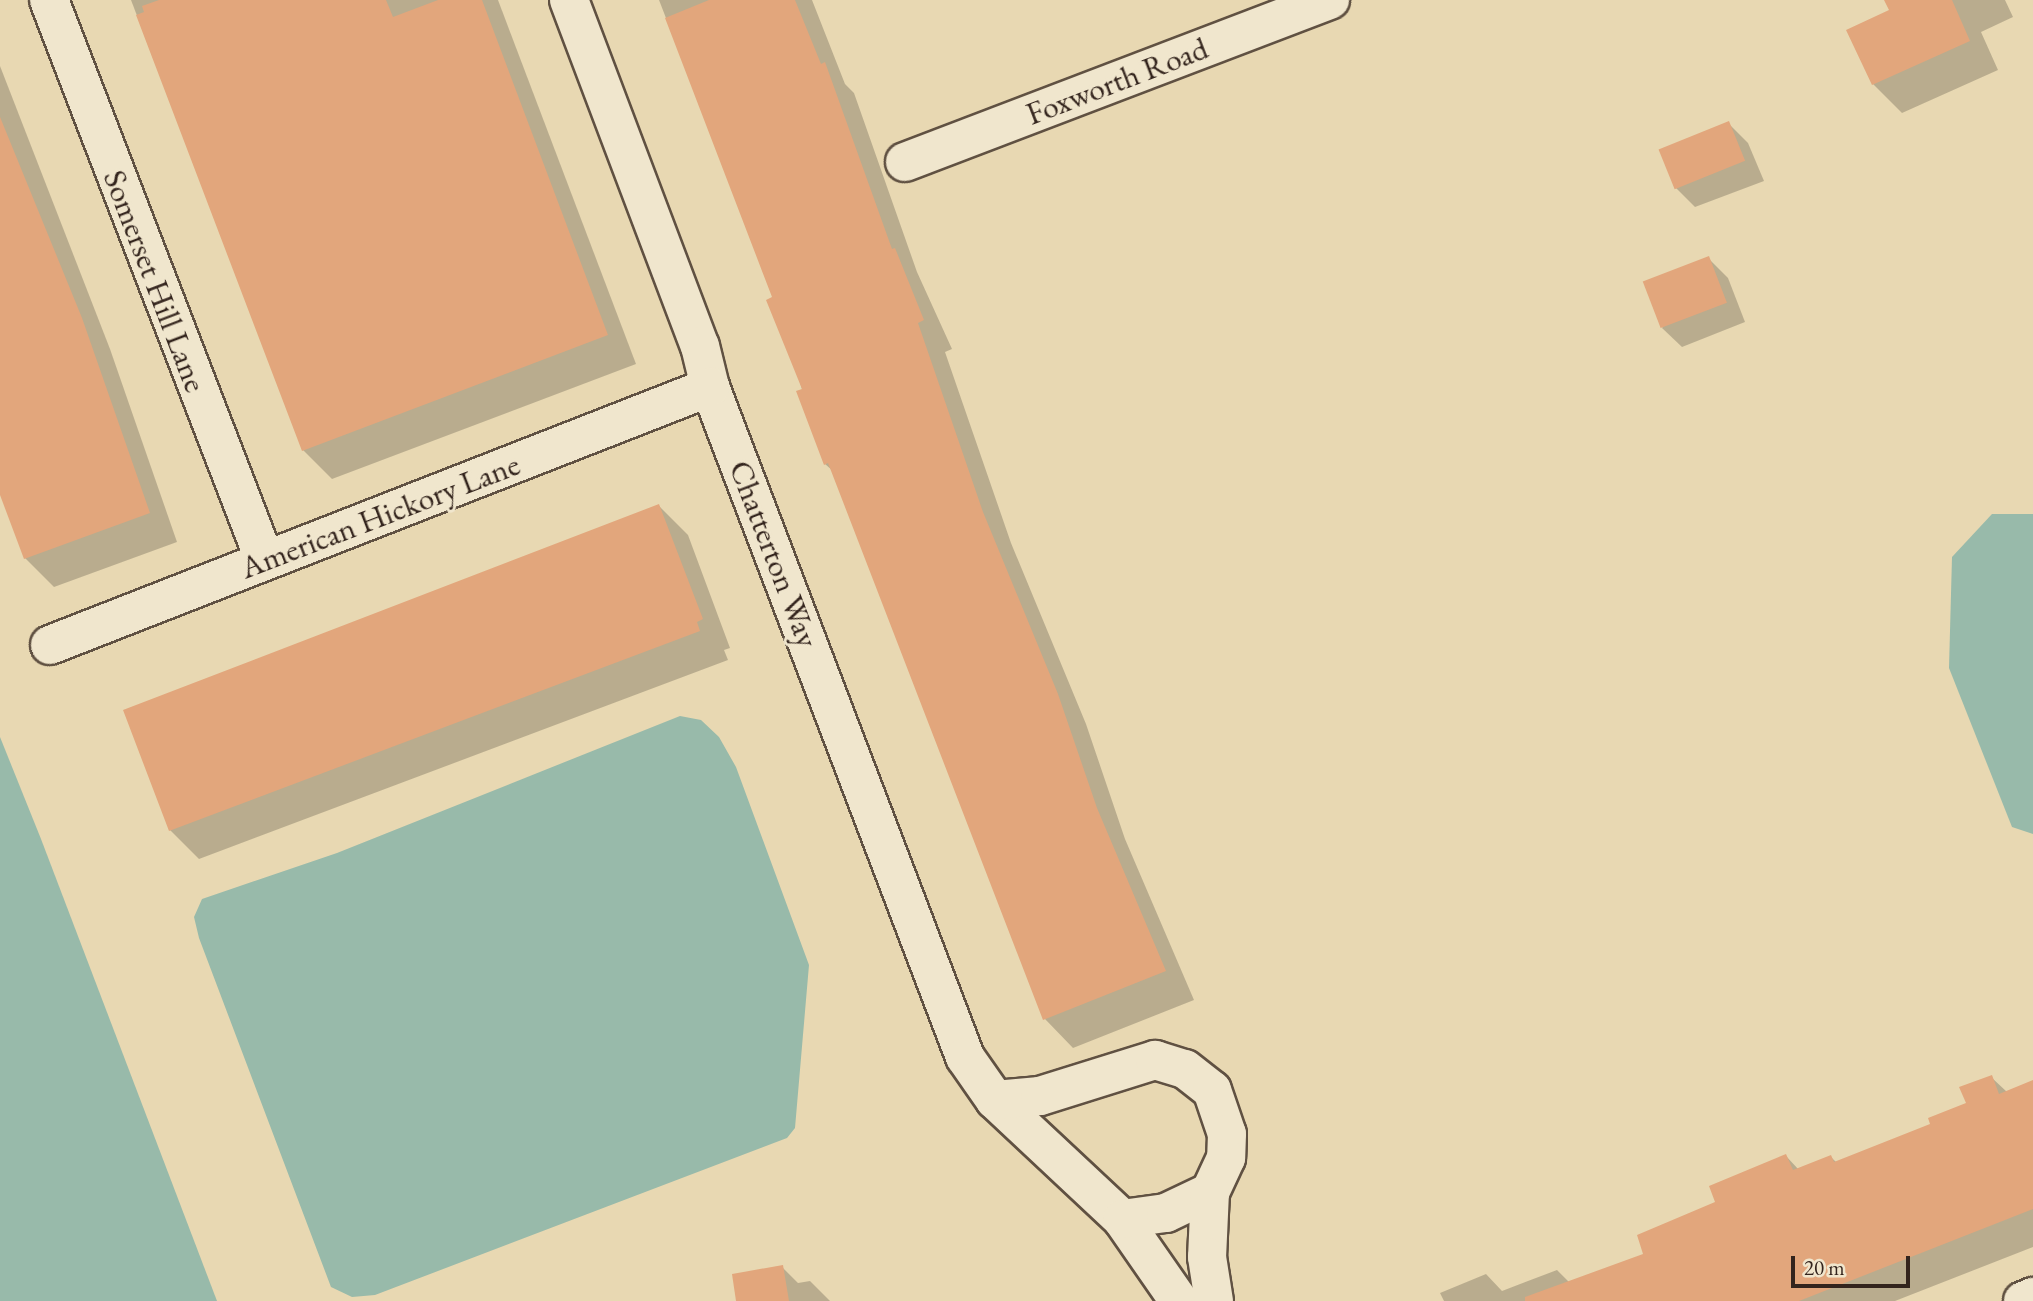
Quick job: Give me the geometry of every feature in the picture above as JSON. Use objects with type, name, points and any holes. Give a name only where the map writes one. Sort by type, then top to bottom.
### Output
[{"type":"street","name":"Somerset Hill Lane","points":[[49,0],[265,561]]},
{"type":"street","name":"Chatterton Way","points":[[569,0],[700,346],[710,387],[965,1057],[995,1100],[1122,1219],[1179,1301]]},
{"type":"street","name":"Foxworth Road","points":[[905,162],[1330,0]]},
{"type":"street","name":"American Hickory Lane","points":[[50,645],[710,387]]},
{"type":"street","points":[[995,1100],[1040,1096],[1155,1060],[1185,1069],[1212,1090],[1227,1134],[1226,1158],[1209,1192],[1207,1257],[1213,1301]]},
{"type":"street","points":[[1122,1219],[1167,1213],[1209,1192]]},
{"type":"street","points":[[2023,1301],[2033,1297]]},
{"type":"shaded area","points":[[1992,514],[2033,514],[2033,834],[2012,827],[1949,668],[1952,557]]},
{"type":"shaded area","points":[[680,716],[701,720],[719,737],[736,767],[809,965],[795,1128],[787,1138],[375,1295],[352,1297],[331,1287],[199,938],[194,917],[202,899],[337,853]]},
{"type":"shaded area","points":[[0,737],[41,839],[217,1301],[0,1301]]},
{"type":"building","points":[[159,0],[386,0],[393,17],[438,0],[482,0],[608,335],[302,451],[136,15],[144,12],[142,6]]},
{"type":"building","points":[[709,0],[795,0],[821,64],[825,62],[892,249],[895,248],[924,320],[918,323],[983,512],[1058,694],[1097,808],[1166,971],[1043,1020],[828,463],[824,465],[796,391],[802,389],[766,300],[772,297],[665,18]]},
{"type":"building","points":[[1884,0],[1952,0],[1970,41],[1872,85],[1846,30],[1889,10]]},
{"type":"building","points":[[0,117],[82,318],[150,513],[24,559],[0,495]]},
{"type":"building","points":[[1729,121],[1745,161],[1675,189],[1659,149]]},
{"type":"building","points":[[1709,256],[1727,303],[1661,328],[1643,281]]},
{"type":"building","points":[[659,504],[703,619],[697,622],[700,631],[169,831],[123,710]]},
{"type":"building","points":[[1992,1075],[1999,1094],[2033,1080],[2033,1209],[1799,1301],[1525,1301],[1525,1297],[1643,1254],[1637,1235],[1715,1202],[1709,1186],[1786,1154],[1793,1170],[1831,1155],[1834,1162],[1930,1124],[1928,1118],[1966,1103],[1959,1087]]},
{"type":"building","points":[[783,1265],[789,1301],[736,1301],[732,1274]]}]
